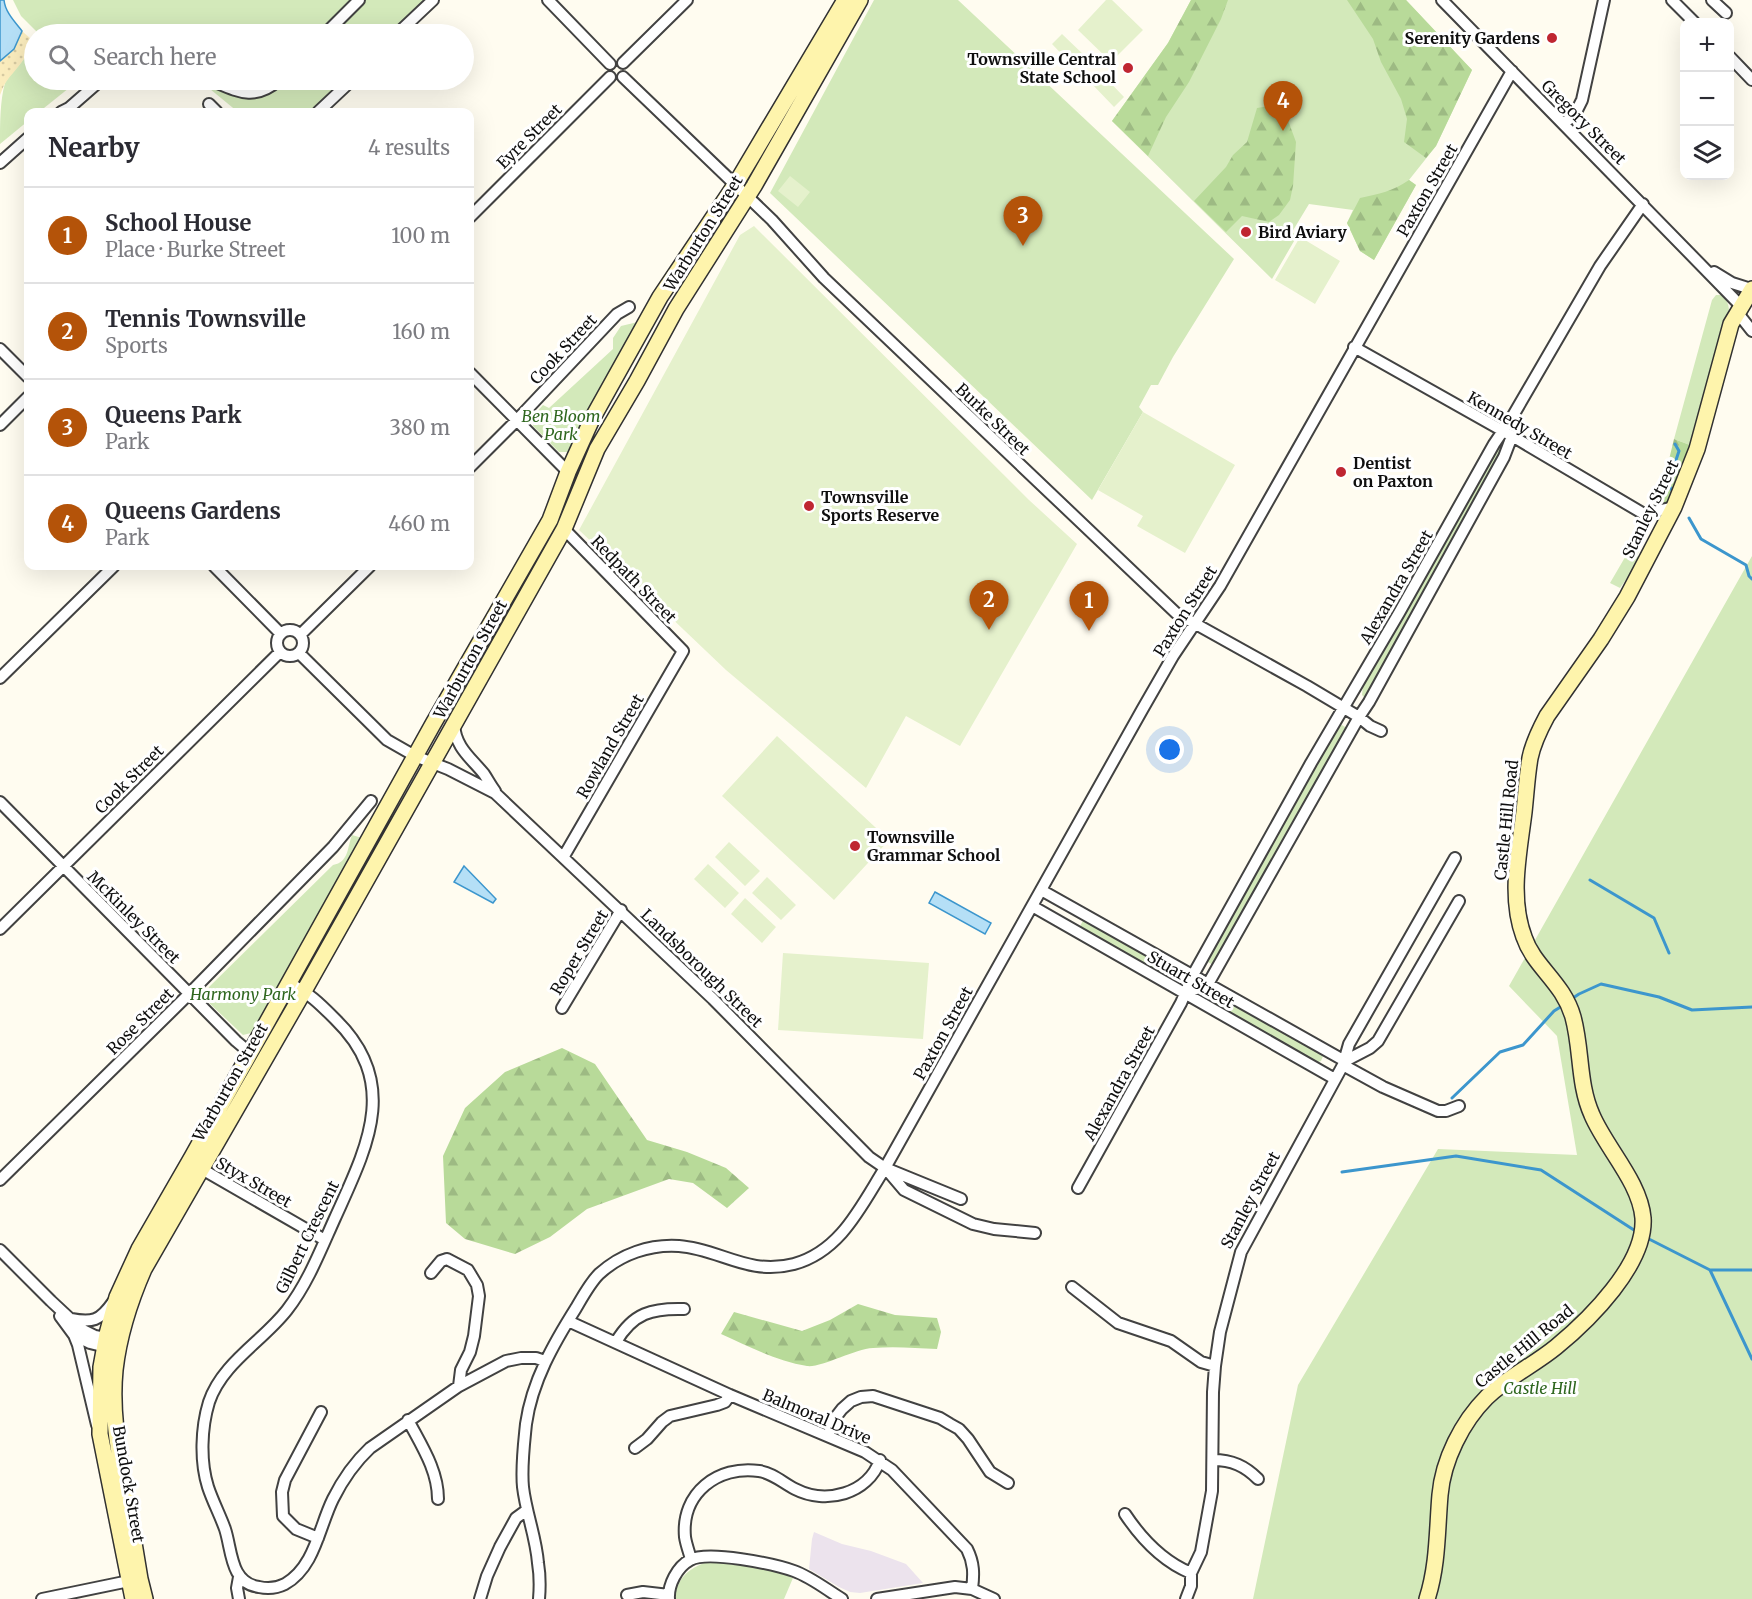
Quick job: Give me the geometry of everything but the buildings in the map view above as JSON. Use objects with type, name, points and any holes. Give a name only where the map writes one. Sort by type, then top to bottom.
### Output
[{"type":"main road","name":"Warburton Street","points":[[112,1344],[117,1297],[139,1249],[550,520],[568,472],[592,419],[660,297],[735,185],[845,0]]},
{"type":"main road","name":"Warburton Street","points":[[112,1344],[144,1269],[200,1168],[304,991],[564,529],[597,449],[676,309],[747,198],[860,0]]},
{"type":"main road","name":"Stanley Street","points":[[1541,727],[1546,716],[1593,652],[1627,597],[1674,507],[1697,449],[1726,340],[1739,309],[1752,289]]},
{"type":"main road","name":"Castle Hill Road","points":[[1427,1599],[1435,1567],[1442,1479],[1460,1435],[1487,1397],[1507,1380],[1555,1348],[1596,1308],[1623,1277],[1634,1259],[1643,1229],[1643,1217],[1635,1190],[1592,1117],[1582,1082],[1576,1030],[1566,997],[1524,939],[1520,922],[1517,904],[1517,869],[1530,758],[1541,727]]},
{"type":"main road","name":"Bundock Street","points":[[112,1344],[100,1383],[100,1434],[133,1599]]},
{"type":"main road","name":"Bundock Street","points":[[112,1344],[116,1370],[114,1395],[116,1438],[145,1599]]},
{"type":"street","points":[[327,24],[351,0]]},
{"type":"street","points":[[335,24],[359,0]]},
{"type":"street","points":[[408,24],[433,0]]},
{"type":"street","points":[[548,0],[610,64]]},
{"type":"street","points":[[623,63],[687,0]]},
{"type":"street","name":"Gregory Street","points":[[1443,0],[1703,266],[1739,309],[1752,331]]},
{"type":"street","points":[[1563,123],[1576,112],[1582,100],[1604,0]]},
{"type":"street","points":[[1672,0],[1690,18]]},
{"type":"street","points":[[1713,0],[1725,13]]},
{"type":"street","points":[[618,61],[623,63],[626,72],[623,77],[615,80],[610,77],[607,72],[610,64],[618,61]]},
{"type":"street","points":[[1734,61],[1752,80]]},
{"type":"street","name":"Paxton Street","points":[[539,1599],[538,1561],[523,1484],[527,1421],[534,1389],[545,1361],[591,1283],[612,1264],[639,1251],[667,1246],[695,1249],[760,1267],[793,1264],[820,1252],[844,1233],[855,1219],[1142,710],[1173,656],[1220,586],[1512,71]]},
{"type":"street","name":"Eyre Street","points":[[474,213],[610,77]]},
{"type":"street","name":"Burke Street","points":[[623,77],[772,220],[824,278],[1176,613],[1381,731]]},
{"type":"street","points":[[62,108],[79,90]]},
{"type":"street","points":[[69,108],[90,90]]},
{"type":"street","points":[[233,90],[255,93],[263,90]]},
{"type":"street","points":[[322,108],[341,90]]},
{"type":"street","points":[[0,163],[24,142]]},
{"type":"street","name":"Alexandra Street","points":[[1208,984],[1359,717],[1370,702],[1504,457],[1507,434],[1600,266],[1643,204]]},
{"type":"street","name":"Gregory Street","points":[[1703,266],[1725,279],[1752,289]]},
{"type":"street","name":"Cook Street","points":[[474,463],[617,314],[629,307]]},
{"type":"street","name":"Kennedy Street","points":[[1354,348],[1644,514],[1674,507]]},
{"type":"street","points":[[0,349],[24,373]]},
{"type":"street","points":[[474,378],[568,472]]},
{"type":"street","points":[[0,425],[24,401]]},
{"type":"street","name":"Alexandra Street","points":[[1078,1188],[1187,993],[1193,975],[1343,708],[1494,444],[1507,434]]},
{"type":"street","name":"Redpath Street","points":[[564,529],[683,651]]},
{"type":"street","points":[[0,678],[110,570]]},
{"type":"street","points":[[218,570],[281,634]]},
{"type":"street","points":[[300,634],[366,570]]},
{"type":"street","points":[[293,630],[300,634],[303,642],[299,653],[291,656],[280,652],[277,644],[281,634],[293,630]]},
{"type":"street","name":"Rowland Street","points":[[564,856],[683,651]]},
{"type":"street","name":"Cook Street","points":[[0,929],[280,652]]},
{"type":"street","name":"Landsborough Street","points":[[299,653],[387,740],[415,756],[455,772],[495,793],[714,999],[868,1156],[885,1168],[961,1198]]},
{"type":"street","name":"Landsborough Street","points":[[454,724],[458,743],[485,775],[495,793]]},
{"type":"street","name":"Rose Street","points":[[0,1180],[189,994],[333,847],[371,801]]},
{"type":"street","name":"McKinley Street","points":[[0,802],[249,1052]]},
{"type":"street","name":"Stanley Street","points":[[1186,1599],[1191,1586],[1191,1573],[1201,1552],[1212,1491],[1215,1366],[1220,1332],[1240,1252],[1344,1063],[1349,1044],[1455,858]]},
{"type":"street","name":"Stuart Street","points":[[1041,890],[1193,975],[1383,1087],[1437,1111],[1446,1111],[1459,1106]]},
{"type":"street","points":[[1344,1063],[1371,1048],[1378,1041],[1459,901]]},
{"type":"street","name":"Stuart Street","points":[[1032,906],[1335,1079]]},
{"type":"street","name":"Roper Street","points":[[562,1008],[621,910]]},
{"type":"street","name":"Gilbert Crescent","points":[[239,1599],[237,1588],[239,1577],[232,1563],[226,1531],[208,1485],[204,1468],[204,1436],[209,1404],[221,1378],[277,1323],[296,1298],[325,1240],[365,1149],[372,1122],[372,1087],[366,1063],[349,1034],[344,1026],[313,996],[289,983]]},
{"type":"street","points":[[1187,993],[1208,984]]},
{"type":"street","name":"Styx Street","points":[[200,1168],[325,1240]]},
{"type":"street","name":"Landsborough Street","points":[[885,1168],[904,1190],[973,1224],[994,1229],[1035,1233]]},
{"type":"street","points":[[0,1250],[86,1333],[112,1344]]},
{"type":"street","points":[[430,1273],[441,1261],[451,1260],[468,1270],[477,1285],[479,1296],[474,1336],[470,1352],[461,1370],[459,1386]]},
{"type":"street","points":[[1072,1287],[1118,1323],[1171,1341],[1201,1362],[1215,1366]]},
{"type":"street","points":[[70,1319],[88,1322],[99,1318],[117,1297]]},
{"type":"street","points":[[51,1301],[74,1335],[78,1345],[91,1407],[100,1434]]},
{"type":"street","points":[[616,1342],[625,1328],[639,1317],[655,1310],[684,1309]]},
{"type":"street","name":"Balmoral Drive","points":[[568,1321],[880,1460],[967,1549],[973,1564],[972,1589]]},
{"type":"street","points":[[74,1335],[82,1340],[112,1344]]},
{"type":"street","points":[[239,1577],[254,1587],[269,1589],[285,1584],[308,1561],[336,1493],[358,1459],[370,1448],[459,1386],[506,1361],[521,1358],[536,1358],[545,1361]]},
{"type":"street","points":[[635,1448],[647,1440],[655,1429],[670,1416],[717,1405],[725,1402],[730,1395]]},
{"type":"street","points":[[828,1436],[842,1408],[861,1397],[873,1396],[940,1418],[950,1424],[968,1439],[990,1472],[1008,1483]]},
{"type":"street","points":[[318,1538],[296,1529],[284,1516],[282,1492],[285,1480],[321,1412]]},
{"type":"street","points":[[408,1420],[433,1469],[438,1499]]},
{"type":"street","points":[[691,1559],[685,1539],[687,1515],[699,1491],[719,1475],[744,1470],[761,1471],[778,1478],[796,1490],[815,1496],[830,1497],[845,1493],[868,1480],[876,1471],[880,1460]]},
{"type":"street","points":[[1213,1460],[1239,1464],[1258,1479]]},
{"type":"street","points":[[480,1599],[487,1576],[516,1518],[527,1510]]},
{"type":"street","points":[[1125,1514],[1137,1532],[1177,1567],[1191,1573]]},
{"type":"street","points":[[627,1595],[643,1592],[669,1597],[672,1581],[682,1566],[691,1559],[709,1556],[772,1564],[797,1572],[842,1599]]},
{"type":"street","points":[[42,1599],[129,1581]]},
{"type":"street","points":[[877,1599],[955,1587],[972,1589],[994,1599]]},
{"type":"shaded area","points":[[814,1532],[842,1544],[871,1551],[906,1564],[923,1583],[860,1593],[839,1587],[809,1569]]},
{"type":"green space","points":[[13,0],[423,0],[400,24],[29,24],[21,16]]},
{"type":"green space","points":[[874,0],[958,0],[1234,259],[1158,385],[1151,385],[1139,407],[1143,412],[1092,500],[770,193]]},
{"type":"green space","points":[[1106,0],[1112,0],[1143,30],[1111,62],[1078,30]]},
{"type":"green space","points":[[1191,0],[1406,0],[1472,70],[1436,146],[1409,180],[1416,185],[1374,260],[1360,251],[1347,223],[1353,210],[1309,204],[1292,232],[1297,236],[1272,279],[1112,121],[1168,43]]},
{"type":"green space","points":[[1191,0],[1228,0],[1221,19],[1189,82],[1166,117],[1148,156],[1112,121],[1168,43]]},
{"type":"green space","points":[[1347,0],[1406,0],[1472,70],[1436,146],[1426,158],[1404,142],[1407,119],[1401,99],[1381,62],[1373,39]]},
{"type":"green space","points":[[1062,34],[1086,57],[1075,68],[1052,44]]},
{"type":"green space","points":[[24,58],[24,90],[66,90],[44,108],[24,108],[24,124],[0,144],[1,105],[5,83]]},
{"type":"green space","points":[[1101,73],[1124,97],[1114,107],[1091,83]]},
{"type":"green space","points":[[211,90],[335,90],[317,108],[233,108]]},
{"type":"green space","points":[[1282,104],[1296,142],[1290,200],[1279,215],[1269,222],[1242,216],[1226,232],[1194,201],[1247,142],[1257,108]]},
{"type":"green space","points":[[790,176],[810,192],[798,207],[778,191]]},
{"type":"green space","points":[[1409,180],[1416,185],[1374,260],[1360,251],[1347,223],[1360,198],[1386,192]]},
{"type":"green space","name":"Townsville Sports Reserve","points":[[754,226],[1029,500],[1077,544],[960,746],[906,716],[866,788],[726,670],[579,530],[740,235]]},
{"type":"green space","points":[[1300,237],[1340,261],[1315,304],[1275,280]]},
{"type":"green space","points":[[1716,295],[1722,295],[1725,298],[1729,312],[1723,322],[1690,445],[1674,439],[1712,300]]},
{"type":"green space","name":"Ben Bloom Park","points":[[642,321],[571,452],[559,452],[533,426],[532,417],[543,405],[549,408],[613,349],[613,338],[621,326]]},
{"type":"green space","points":[[1143,412],[1235,465],[1185,553],[1137,526],[1143,516],[1098,490]]},
{"type":"green space","points":[[1674,439],[1690,445],[1669,504],[1656,509],[1659,501]]},
{"type":"green space","points":[[1503,442],[1503,453],[1367,697],[1364,697],[1362,695],[1363,686]]},
{"type":"green space","points":[[1638,535],[1641,545],[1637,556],[1641,558],[1620,588],[1610,583]]},
{"type":"green space","name":"Castle Hill","points":[[1752,556],[1752,1599],[1253,1599],[1298,1385],[1438,1149],[1577,1155],[1557,1036],[1509,986]]},
{"type":"green space","points":[[1342,725],[1345,727],[1345,736],[1215,966],[1206,961],[1329,740]]},
{"type":"green space","points":[[777,736],[889,840],[834,900],[722,796]]},
{"type":"green space","name":"Harmony Park","points":[[352,835],[362,838],[255,1032],[243,1035],[207,1001],[206,995],[209,987],[333,865],[345,858]]},
{"type":"green space","points":[[729,842],[760,871],[745,886],[715,857]]},
{"type":"green space","points":[[708,864],[739,893],[725,908],[694,879]]},
{"type":"green space","points":[[767,877],[796,905],[781,920],[752,893]]},
{"type":"green space","points":[[745,898],[776,927],[762,943],[731,914]]},
{"type":"green space","points":[[1084,919],[1168,967],[1168,972],[1162,975],[1079,928]]},
{"type":"green space","points":[[783,953],[929,963],[923,1039],[778,1030]]},
{"type":"green space","points":[[1210,990],[1322,1052],[1321,1061],[1316,1063],[1206,1000],[1205,994]]},
{"type":"green space","points":[[562,1048],[595,1064],[647,1140],[687,1152],[726,1168],[749,1188],[727,1208],[693,1183],[669,1179],[587,1209],[550,1237],[515,1254],[465,1239],[446,1223],[443,1156],[465,1108],[505,1072]]},
{"type":"green space","points":[[858,1304],[895,1315],[937,1318],[941,1332],[937,1349],[897,1347],[865,1349],[821,1364],[807,1366],[773,1357],[721,1334],[734,1312],[802,1331],[830,1320]]},
{"type":"green space","points":[[707,1562],[770,1568],[793,1578],[784,1599],[675,1599],[678,1586],[685,1575]]},
{"type":"sand","points":[[22,31],[24,33],[24,58],[5,84],[0,95],[0,61],[14,49]]},
{"type":"water","points":[[0,0],[4,0],[8,13],[22,31],[14,49],[0,61]]},
{"type":"water","points":[[464,866],[496,899],[493,903],[454,882]]},
{"type":"water","points":[[935,892],[991,923],[985,934],[929,903]]},
{"type":"waterway","points":[[1673,492],[1668,484],[1679,451],[1675,444]]},
{"type":"waterway","points":[[1689,518],[1701,539],[1746,565],[1752,579]]},
{"type":"waterway","points":[[1590,880],[1654,918],[1669,953]]},
{"type":"waterway","points":[[1570,1000],[1601,984],[1659,997],[1692,1010],[1752,1007]]},
{"type":"waterway","points":[[1452,1098],[1500,1052],[1523,1045],[1554,1011],[1562,1006]]},
{"type":"waterway","points":[[1342,1172],[1456,1156],[1541,1170],[1637,1232]]},
{"type":"waterway","points":[[1645,1237],[1710,1270],[1752,1270]]},
{"type":"waterway","points":[[1710,1270],[1752,1359]]},
{"type":"place","name":"Serenity Gardens","points":[[1552,38]]},
{"type":"place","name":"Townsville Central State School","points":[[1128,68]]},
{"type":"place","name":"Queens Gardens","points":[[1283,131]]},
{"type":"place","name":"Bird Aviary","points":[[1246,232]]},
{"type":"place","name":"Queens Park","points":[[1023,246]]},
{"type":"place","name":"Dentist on Paxton","points":[[1341,472]]},
{"type":"place","name":"Townsville Sports Reserve","points":[[809,506]]},
{"type":"place","name":"Tennis Townsville","points":[[989,630]]},
{"type":"place","name":"School House","points":[[1089,631]]},
{"type":"place","name":"Townsville Grammar School","points":[[855,846]]}]
